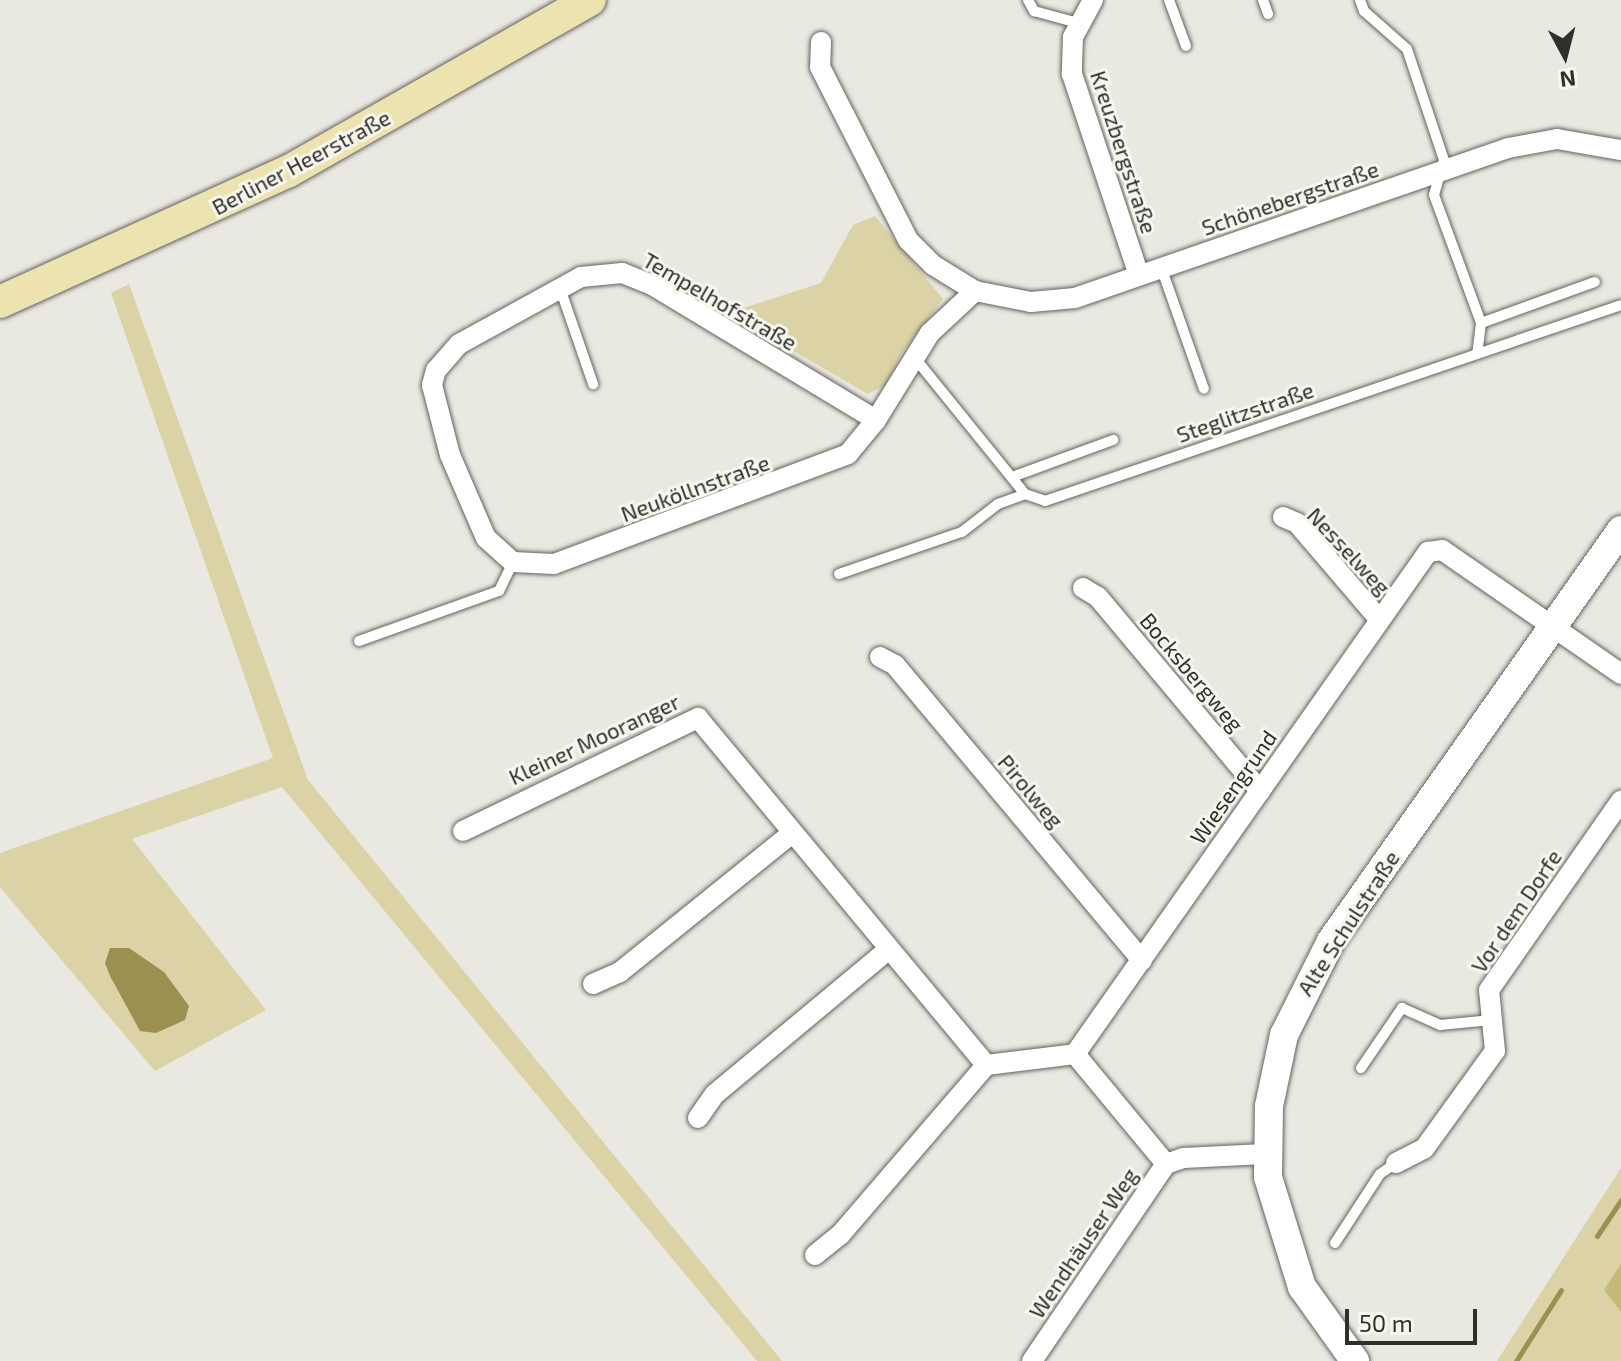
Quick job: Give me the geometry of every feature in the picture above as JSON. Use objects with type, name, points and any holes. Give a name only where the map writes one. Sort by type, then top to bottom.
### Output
[{"type":"main road","name":"Berliner Heerstraße","points":[[0,302],[289,171],[590,0]]},
{"type":"street","name":"Kreuzbergstraße","points":[[1093,0],[1078,23],[1071,53],[1076,96],[1139,275]]},
{"type":"street","name":"Schönebergstraße","points":[[821,42],[820,67],[908,240],[933,265],[975,291],[1008,300],[1055,302],[1529,143],[1578,140],[1620,147]]},
{"type":"street","name":"Tempelhofstraße","points":[[513,562],[496,551],[471,512],[432,385],[441,363],[459,344],[560,286],[603,272],[637,277],[876,420]]},
{"type":"street","points":[[876,420],[913,356],[975,291]]},
{"type":"street","name":"Neuköllnstraße","points":[[513,562],[554,564],[813,470],[848,454],[876,420]]},
{"type":"street","name":"Nesselweg","points":[[1283,517],[1297,523],[1379,619]]},
{"type":"street","name":"Alte Schulstraße","points":[[1355,1361],[1302,1287],[1265,1154],[1284,1035],[1315,966],[1621,530]]},
{"type":"street","name":"Wiesengrund","points":[[1075,1054],[1428,552],[1436,549],[1551,626]]},
{"type":"street","name":"Bocksbergweg","points":[[1083,588],[1098,597],[1260,791]]},
{"type":"street","points":[[1551,626],[1621,674]]},
{"type":"street","name":"Pirolweg","points":[[880,657],[895,665],[1142,960]]},
{"type":"street","name":"Kleiner Mooranger","points":[[463,831],[698,718],[986,1065]]},
{"type":"street","name":"Vor dem Dorfe","points":[[1396,1163],[1424,1149],[1495,1051],[1489,990],[1621,801]]},
{"type":"street","points":[[593,984],[620,972],[792,833]]},
{"type":"street","points":[[698,1118],[715,1094],[889,949]]},
{"type":"street","points":[[815,1255],[840,1235],[986,1065],[1075,1054],[1166,1164]]},
{"type":"street","name":"Wendhäuser Weg","points":[[1041,1358],[1166,1164],[1183,1158],[1265,1154]]},
{"type":"lane","points":[[1028,0],[1034,11],[1078,23]]},
{"type":"lane","points":[[1169,0],[1186,46]]},
{"type":"lane","points":[[1263,0],[1268,14]]},
{"type":"lane","points":[[1360,0],[1364,11],[1407,49],[1444,160],[1434,195],[1481,323],[1477,354]]},
{"type":"lane","points":[[1161,267],[1204,389]]},
{"type":"lane","points":[[1481,323],[1595,282]]},
{"type":"lane","points":[[560,286],[593,384]]},
{"type":"lane","name":"Steglitzstraße","points":[[1025,494],[1045,501],[1621,305]]},
{"type":"lane","points":[[839,574],[962,532],[998,504],[1025,494],[913,356]]},
{"type":"lane","points":[[1012,477],[1113,440]]},
{"type":"lane","points":[[359,641],[499,591],[513,562]]},
{"type":"lane","points":[[1361,1068],[1402,1008],[1440,1025],[1492,1020]]},
{"type":"lane","points":[[1335,1243],[1380,1174],[1396,1163]]},
{"type":"shaded area","points":[[875,216],[943,299],[902,352],[885,385],[868,394],[728,313],[821,283],[853,225]]},
{"type":"shaded area","points":[[129,284],[308,780],[782,1361],[757,1361],[282,787],[132,839],[266,1010],[155,1071],[0,887],[0,853],[273,758],[111,293]]},
{"type":"shaded area","points":[[110,948],[129,948],[164,972],[189,1006],[185,1020],[156,1033],[140,1031],[105,963]]},
{"type":"shaded area","points":[[1621,1168],[1621,1263],[1604,1290],[1621,1312],[1621,1361],[1497,1361]]},
{"type":"shaded area","points":[[1621,1263],[1621,1312],[1604,1290]]},
{"type":"waterway","points":[[1597,1236],[1621,1200]]},
{"type":"waterway","points":[[1516,1361],[1561,1290]]}]
